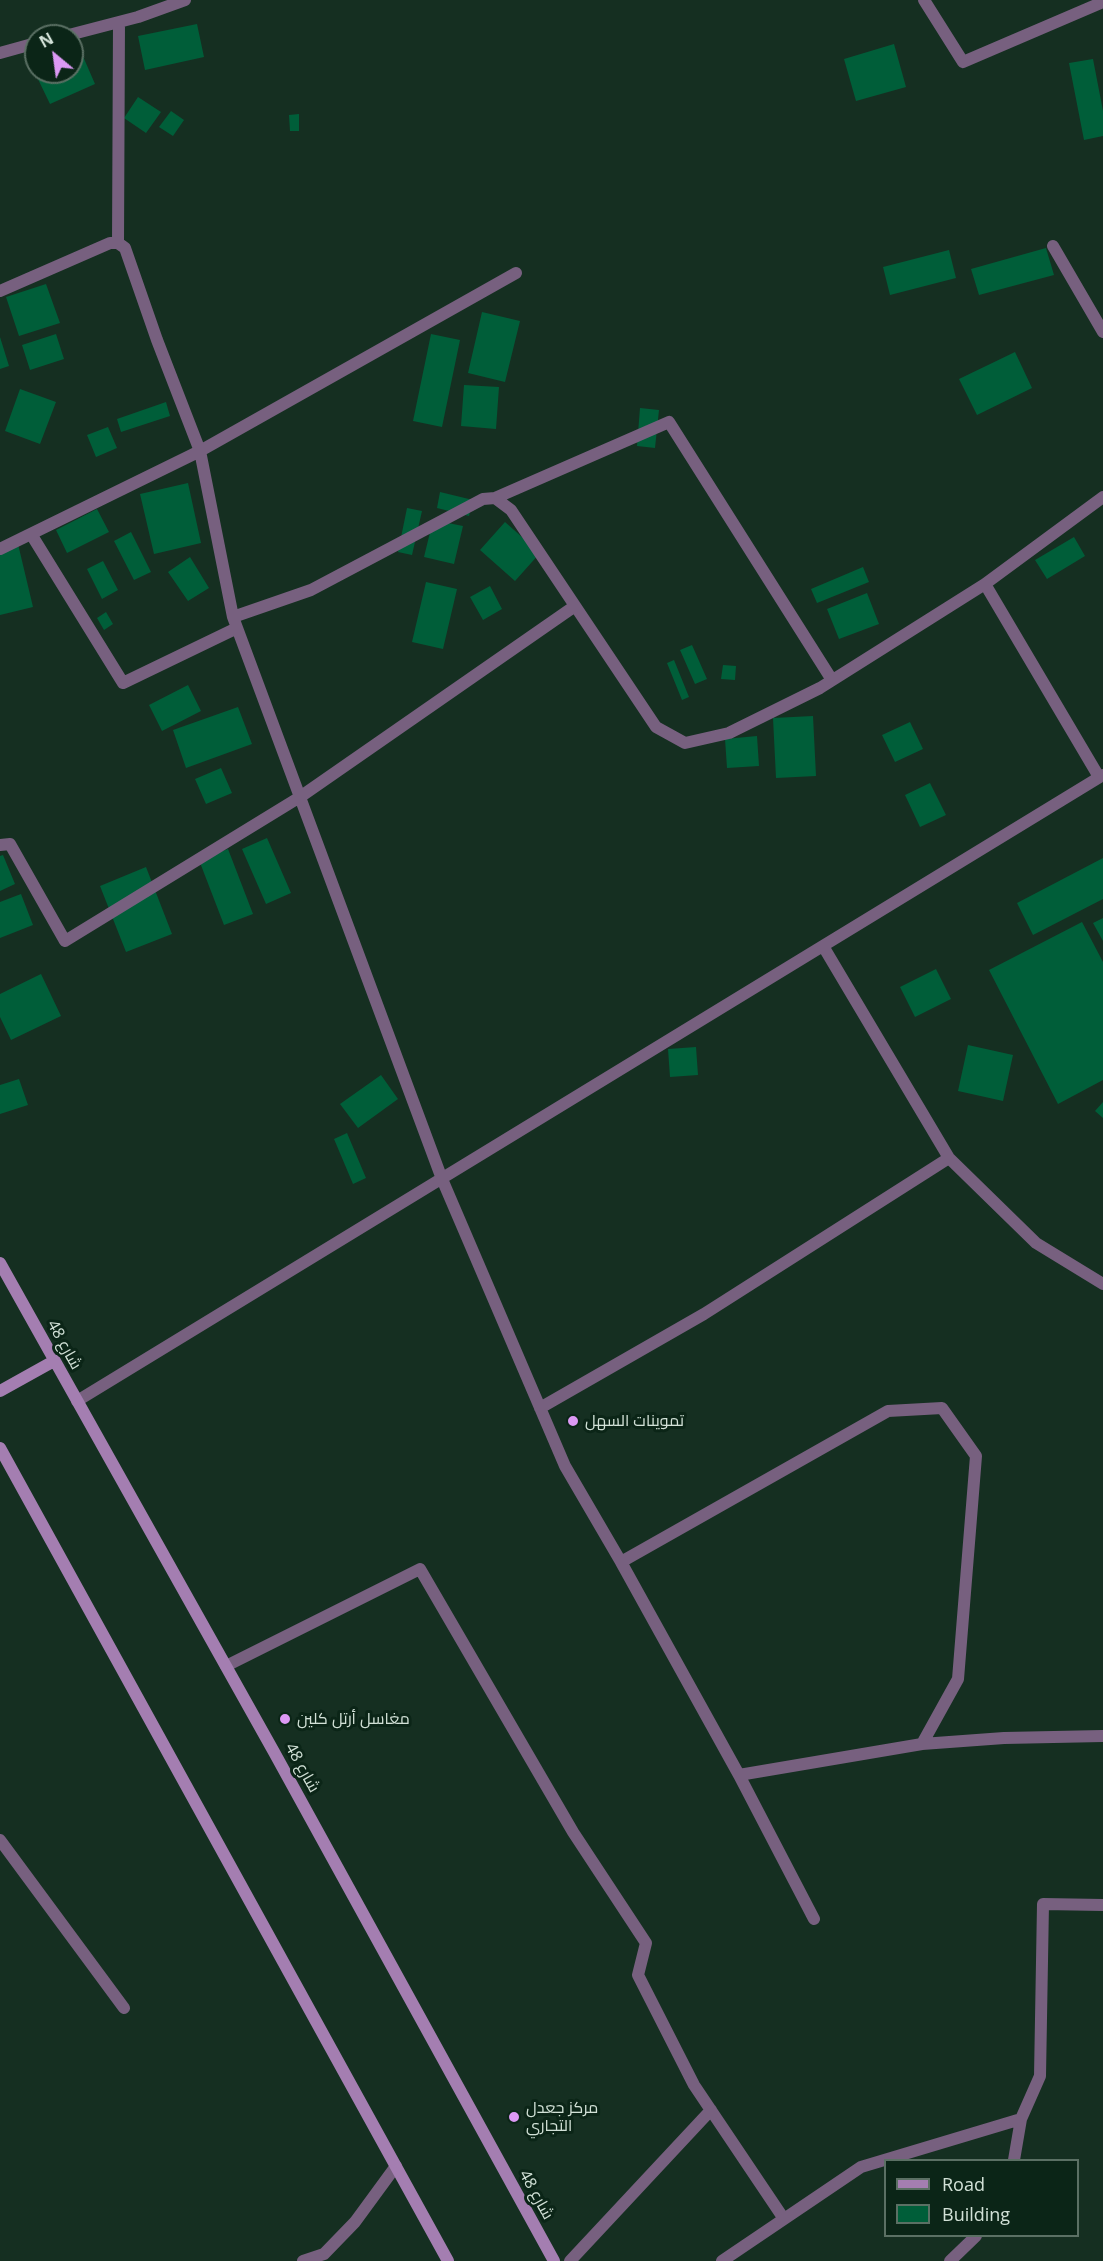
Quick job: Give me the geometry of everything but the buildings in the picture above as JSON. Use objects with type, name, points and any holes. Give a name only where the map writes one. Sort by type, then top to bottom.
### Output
[{"type":"main road","name":"شارع 48","points":[[0,1263],[226,1666],[554,2261]]},
{"type":"main road","points":[[0,1391],[54,1360]]},
{"type":"main road","points":[[0,1448],[4,1467],[448,2261]]},
{"type":"street","points":[[84,31],[185,0]]},
{"type":"street","points":[[924,0],[963,62],[1103,2]]},
{"type":"street","points":[[118,243],[119,22]]},
{"type":"street","points":[[0,53],[24,47]]},
{"type":"street","points":[[0,291],[110,243],[118,243],[125,248],[157,340],[200,451],[235,622],[442,1179],[565,1466],[739,1775],[814,1919]]},
{"type":"street","points":[[1053,246],[1103,332]]},
{"type":"street","points":[[0,549],[200,451],[516,273]]},
{"type":"street","points":[[31,534],[123,683],[235,622],[311,590],[483,499],[495,498],[669,422],[832,680]]},
{"type":"street","points":[[495,498],[511,510],[656,727],[685,743],[729,733],[832,680],[985,584],[1103,497]]},
{"type":"street","points":[[77,1401],[1101,776],[985,584]]},
{"type":"street","points":[[0,845],[10,844],[65,941],[300,797],[575,606]]},
{"type":"street","points":[[823,946],[950,1158],[1036,1243],[1103,1284]]},
{"type":"street","points":[[540,1408],[704,1314],[950,1158]]},
{"type":"street","points":[[621,1562],[888,1411],[942,1408],[976,1456],[958,1679],[922,1744]]},
{"type":"street","points":[[226,1666],[420,1569],[573,1832],[646,1943],[638,1976],[694,2085],[784,2219]]},
{"type":"street","points":[[739,1775],[922,1744],[1004,1738],[1103,1736]]},
{"type":"street","points":[[0,1840],[124,2008]]},
{"type":"street","points":[[1014,2159],[1021,2119],[1040,2076],[1043,1904],[1103,1905]]},
{"type":"street","points":[[570,2261],[711,2110]]},
{"type":"street","points":[[888,2159],[1021,2119]]},
{"type":"street","points":[[722,2261],[861,2167],[884,2160]]},
{"type":"street","points":[[303,2261],[324,2254],[355,2222],[396,2166]]},
{"type":"street","points":[[950,2261],[974,2237]]},
{"type":"place","name":"تموينات السهل","points":[[573,1421]]},
{"type":"place","name":"مغاسل أرتل كلين","points":[[285,1719]]},
{"type":"place","name":"مركز جعدل التجاري","points":[[514,2117]]}]
